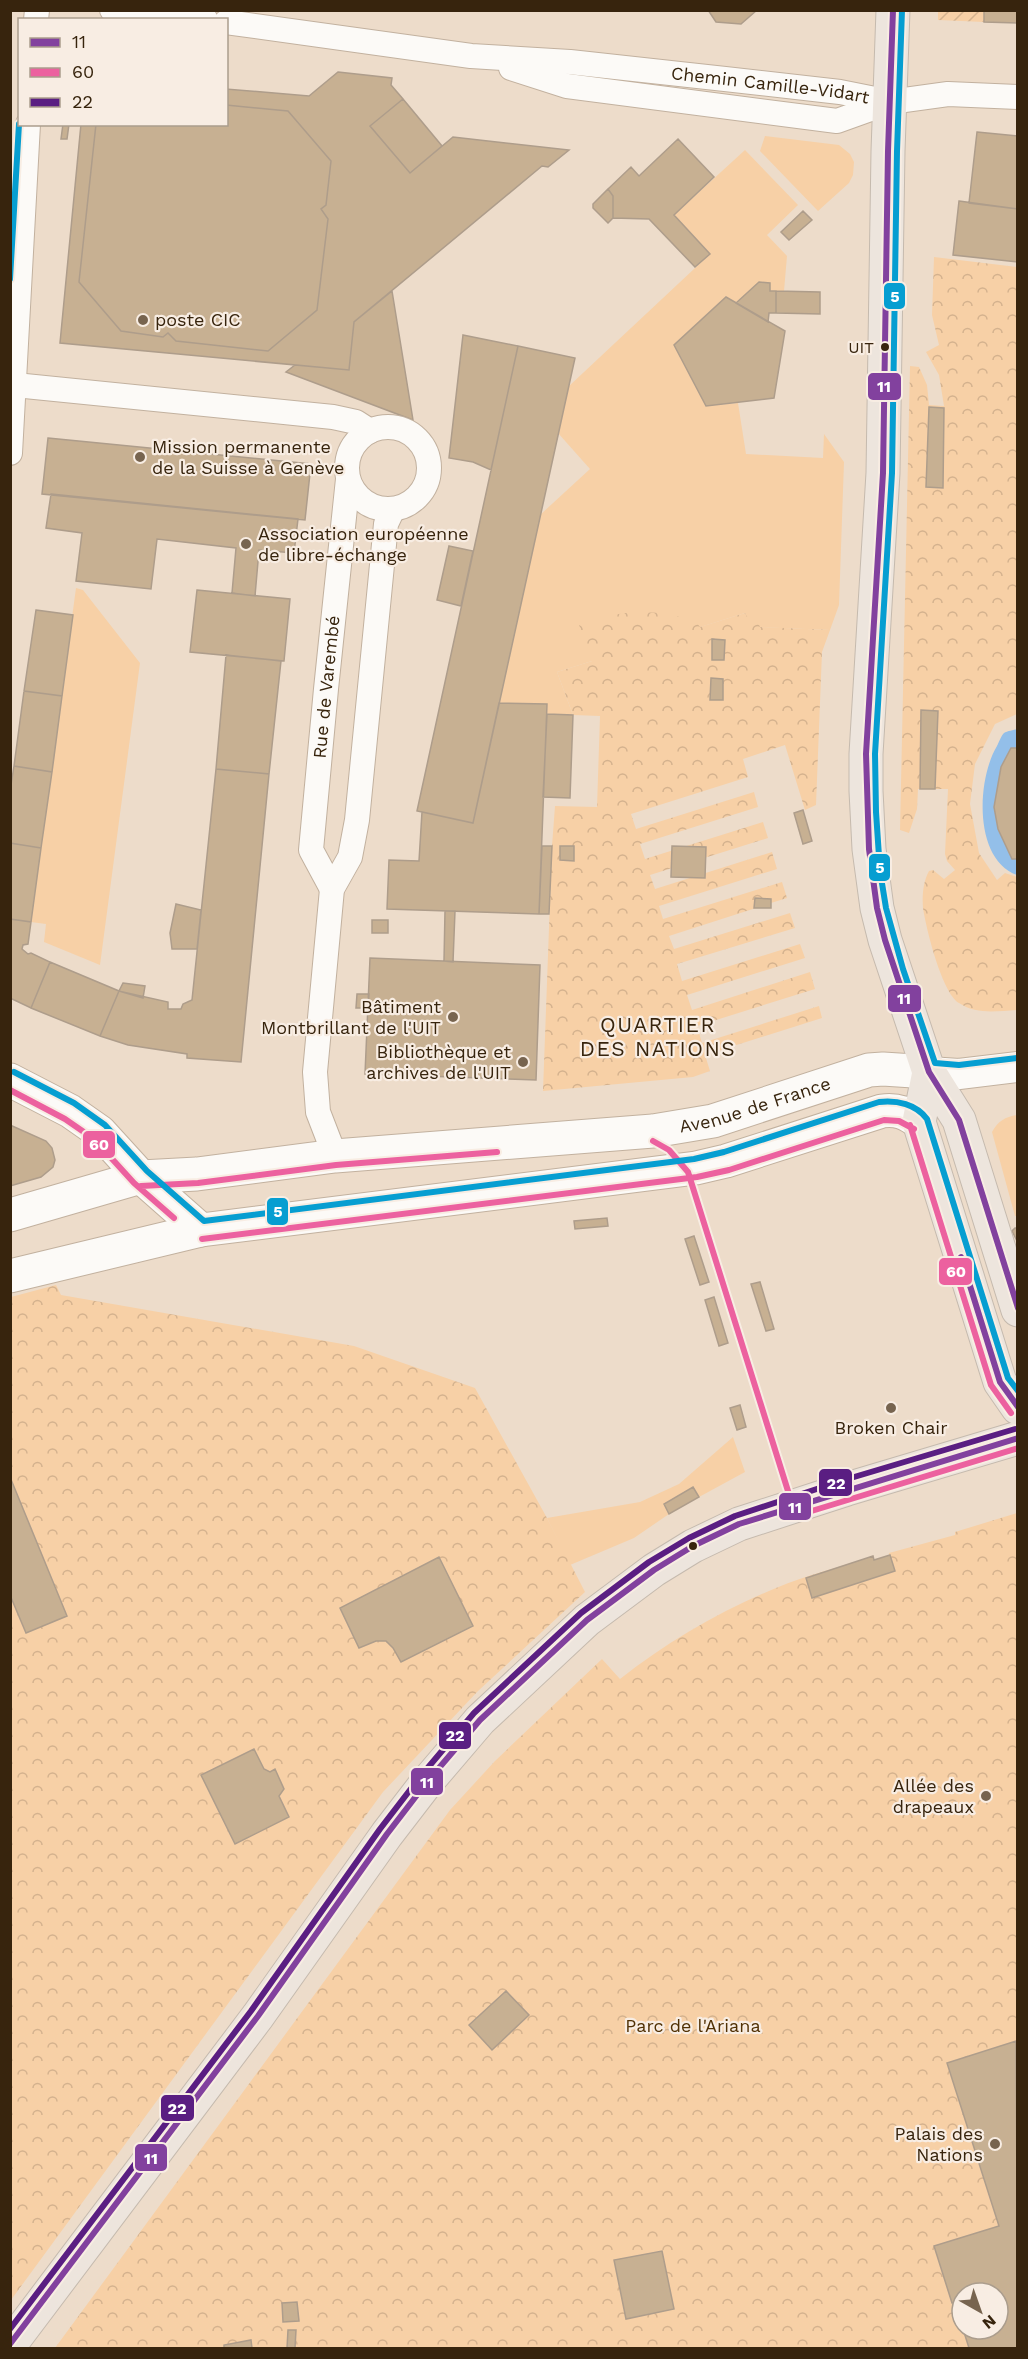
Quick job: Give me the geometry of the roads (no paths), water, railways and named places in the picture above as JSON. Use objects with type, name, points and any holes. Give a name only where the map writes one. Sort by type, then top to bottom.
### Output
[{"type":"main road","points":[[893,10],[883,473],[866,791],[869,849],[877,908],[892,963],[929,1072],[959,1120],[1017,1310]]},
{"type":"main road","name":"Avenue de France","points":[[10,1215],[141,1177],[196,1174],[335,1156],[653,1131],[713,1121],[869,1070],[929,1072]]},
{"type":"main road","points":[[929,1072],[919,1122],[1000,1382],[1017,1408]]},
{"type":"main road","points":[[10,1080],[84,1120],[112,1144],[141,1177],[201,1230]]},
{"type":"main road","points":[[10,1276],[201,1230],[696,1168],[737,1158],[882,1111],[904,1112],[919,1122]]},
{"type":"main road","points":[[10,2345],[258,2016],[387,1834],[427,1782],[480,1720],[587,1620],[638,1581],[693,1546],[730,1528],[1017,1438]]},
{"type":"street","points":[[112,10],[187,18]]},
{"type":"street","name":"Chemin Camille-Vidart","points":[[228,22],[471,56],[570,62],[725,79],[840,92],[890,102],[948,94],[1017,97]]},
{"type":"street","points":[[10,453],[28,126]]},
{"type":"street","points":[[15,385],[333,417],[356,422],[370,431]]},
{"type":"street","points":[[391,427],[402,429],[422,444],[427,454],[428,478],[416,499],[393,509],[381,508],[370,505],[353,490],[348,479],[347,468],[353,446],[370,431],[391,427]]},
{"type":"street","name":"Rue de Varembé","points":[[332,889],[311,850],[348,479]]},
{"type":"street","points":[[335,1156],[318,1112],[315,1072],[332,889],[350,857],[357,820],[386,524],[393,509]]},
{"type":"street","points":[[929,1072],[959,1074],[1017,1067]]},
{"type":"water","points":[[1017,729],[1017,748],[1011,748],[1001,767],[994,807],[1017,859],[1017,875],[1003,866],[992,853],[986,836],[983,797],[990,760],[1001,737],[1005,732]]},
{"type":"place","name":"poste CIC","points":[[143,320]]},
{"type":"place","name":"UIT","points":[[885,347]]},
{"type":"place","name":"Mission permanente de la Suisse à Genève","points":[[140,457]]},
{"type":"place","name":"Association européenne de libre-échange","points":[[246,544]]},
{"type":"place","name":"Bâtiment Montbrillant de l'UIT","points":[[453,1017]]},
{"type":"place","name":"Bibliothèque et archives de l'UIT","points":[[523,1062]]},
{"type":"place","name":"Broken Chair","points":[[891,1408]]},
{"type":"place","name":"Allée des drapeaux","points":[[986,1796]]},
{"type":"place","name":"Palais des Nations","points":[[995,2144]]},
{"type":"district","name":"QUARTIER DES NATIONS","points":[[658,1037]]},
{"type":"park label","name":"Parc de l'Ariana","points":[[693,2026]]}]
